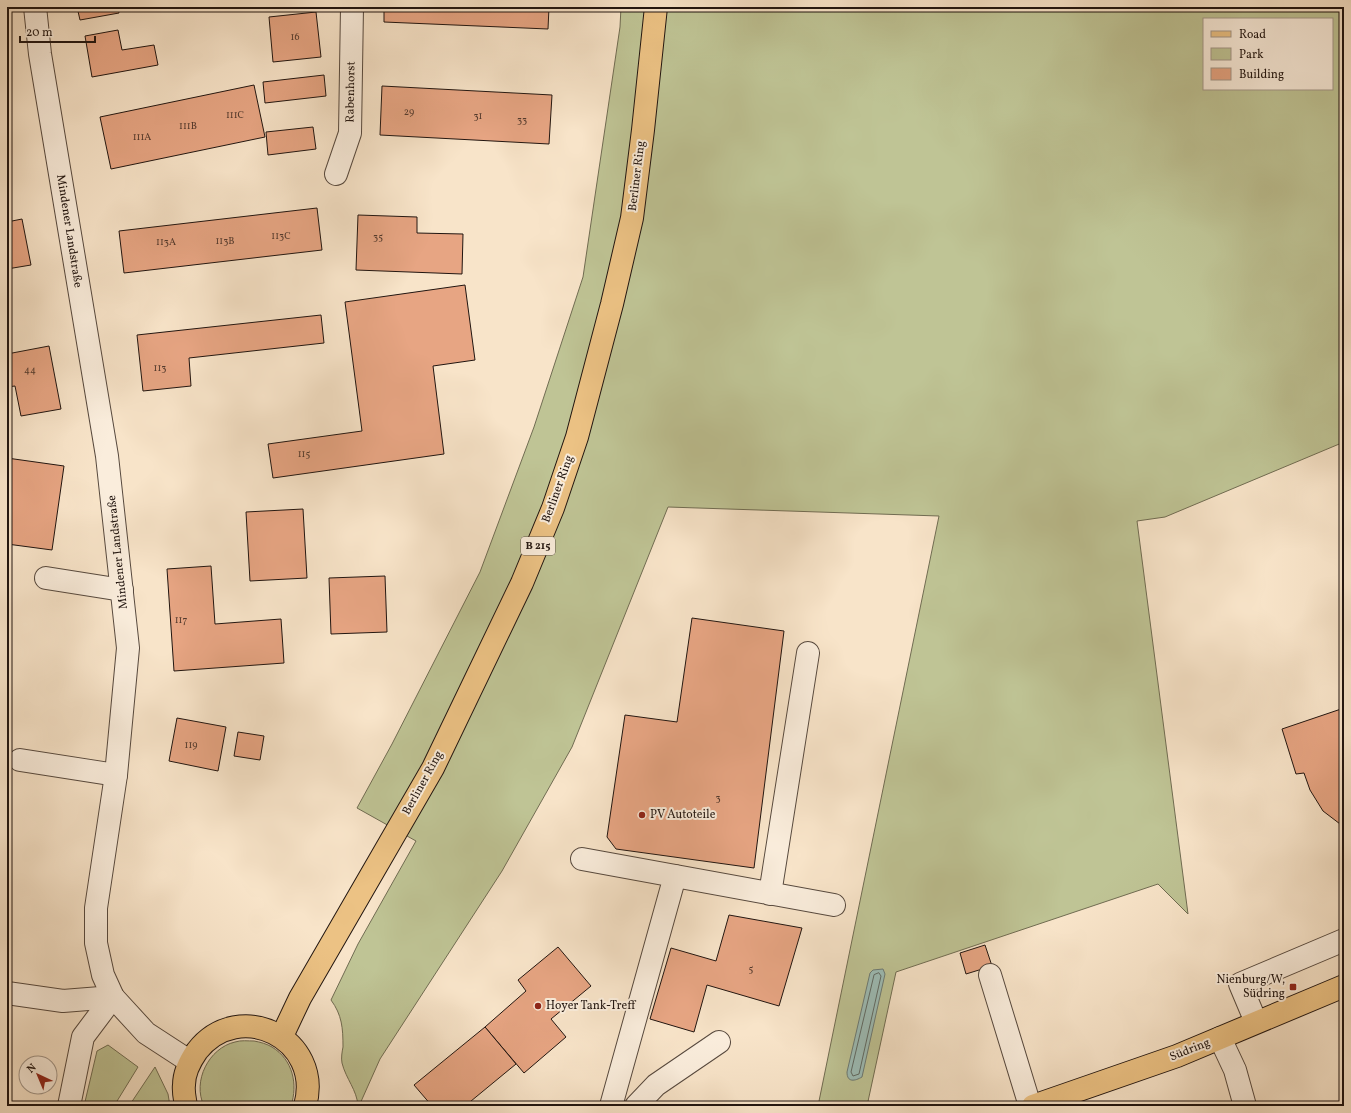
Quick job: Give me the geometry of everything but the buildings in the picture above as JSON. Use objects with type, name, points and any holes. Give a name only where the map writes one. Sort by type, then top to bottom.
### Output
[{"type":"main road","name":"Berliner Ring","points":[[282,1036],[300,998],[433,768],[522,583],[553,508],[577,437],[612,304],[632,218],[656,7]]},
{"type":"main road","name":"Südring","points":[[1032,1106],[1073,1100],[1133,1072],[1220,1038],[1344,986]]},
{"type":"main road","points":[[186,1106],[184,1084],[189,1061],[206,1040],[230,1027],[256,1026],[282,1036],[297,1052],[307,1072],[308,1094],[305,1106]]},
{"type":"street","name":"Mindener Landstraße","points":[[35,7],[40,54],[107,456],[128,648],[116,775],[96,908],[96,943],[104,975],[113,997],[146,1033],[189,1061]]},
{"type":"street","name":"Rabenhorst","points":[[336,174],[350,133],[352,7]]},
{"type":"street","points":[[46,578],[122,590]]},
{"type":"street","points":[[770,894],[808,653]]},
{"type":"street","points":[[20,760],[116,775]]},
{"type":"street","points":[[582,859],[834,905]]},
{"type":"street","points":[[611,1106],[675,876]]},
{"type":"street","points":[[1256,1022],[1240,984],[1344,940]]},
{"type":"street","points":[[990,974],[1032,1106]]},
{"type":"street","points":[[7,993],[63,1001],[113,997]]},
{"type":"street","points":[[69,1106],[83,1037],[113,997]]},
{"type":"street","points":[[1220,1038],[1234,1070],[1245,1106]]},
{"type":"street","points":[[636,1106],[656,1085],[719,1042]]},
{"type":"green space","points":[[621,7],[1344,7],[1344,442],[1165,517],[1137,521],[1188,914],[1158,884],[896,972],[867,1106],[818,1106],[939,516],[668,507],[572,747],[502,871],[380,1059],[358,1106],[356,1095],[342,1063],[343,1040],[340,1016],[331,1000],[358,944],[416,841],[357,808],[392,744],[480,572],[534,427],[583,277],[620,27]]},
{"type":"green space","points":[[240,1041],[254,1041],[263,1043],[279,1052],[289,1066],[294,1081],[291,1106],[204,1106],[200,1086],[205,1067],[211,1058],[226,1045]]},
{"type":"green space","points":[[108,1045],[138,1067],[114,1106],[84,1106],[97,1051]]},
{"type":"green space","points":[[155,1067],[168,1094],[170,1106],[129,1106]]},
{"type":"water","points":[[883,969],[885,974],[862,1077],[852,1080],[848,1078],[847,1072],[870,973],[873,970]]},
{"type":"place","name":"PV Autoteile","points":[[642,815]]},
{"type":"place","name":"Nienburg/W, Südring","points":[[1293,987]]},
{"type":"place","name":"Hoyer Tank-Treff","points":[[538,1006]]}]
